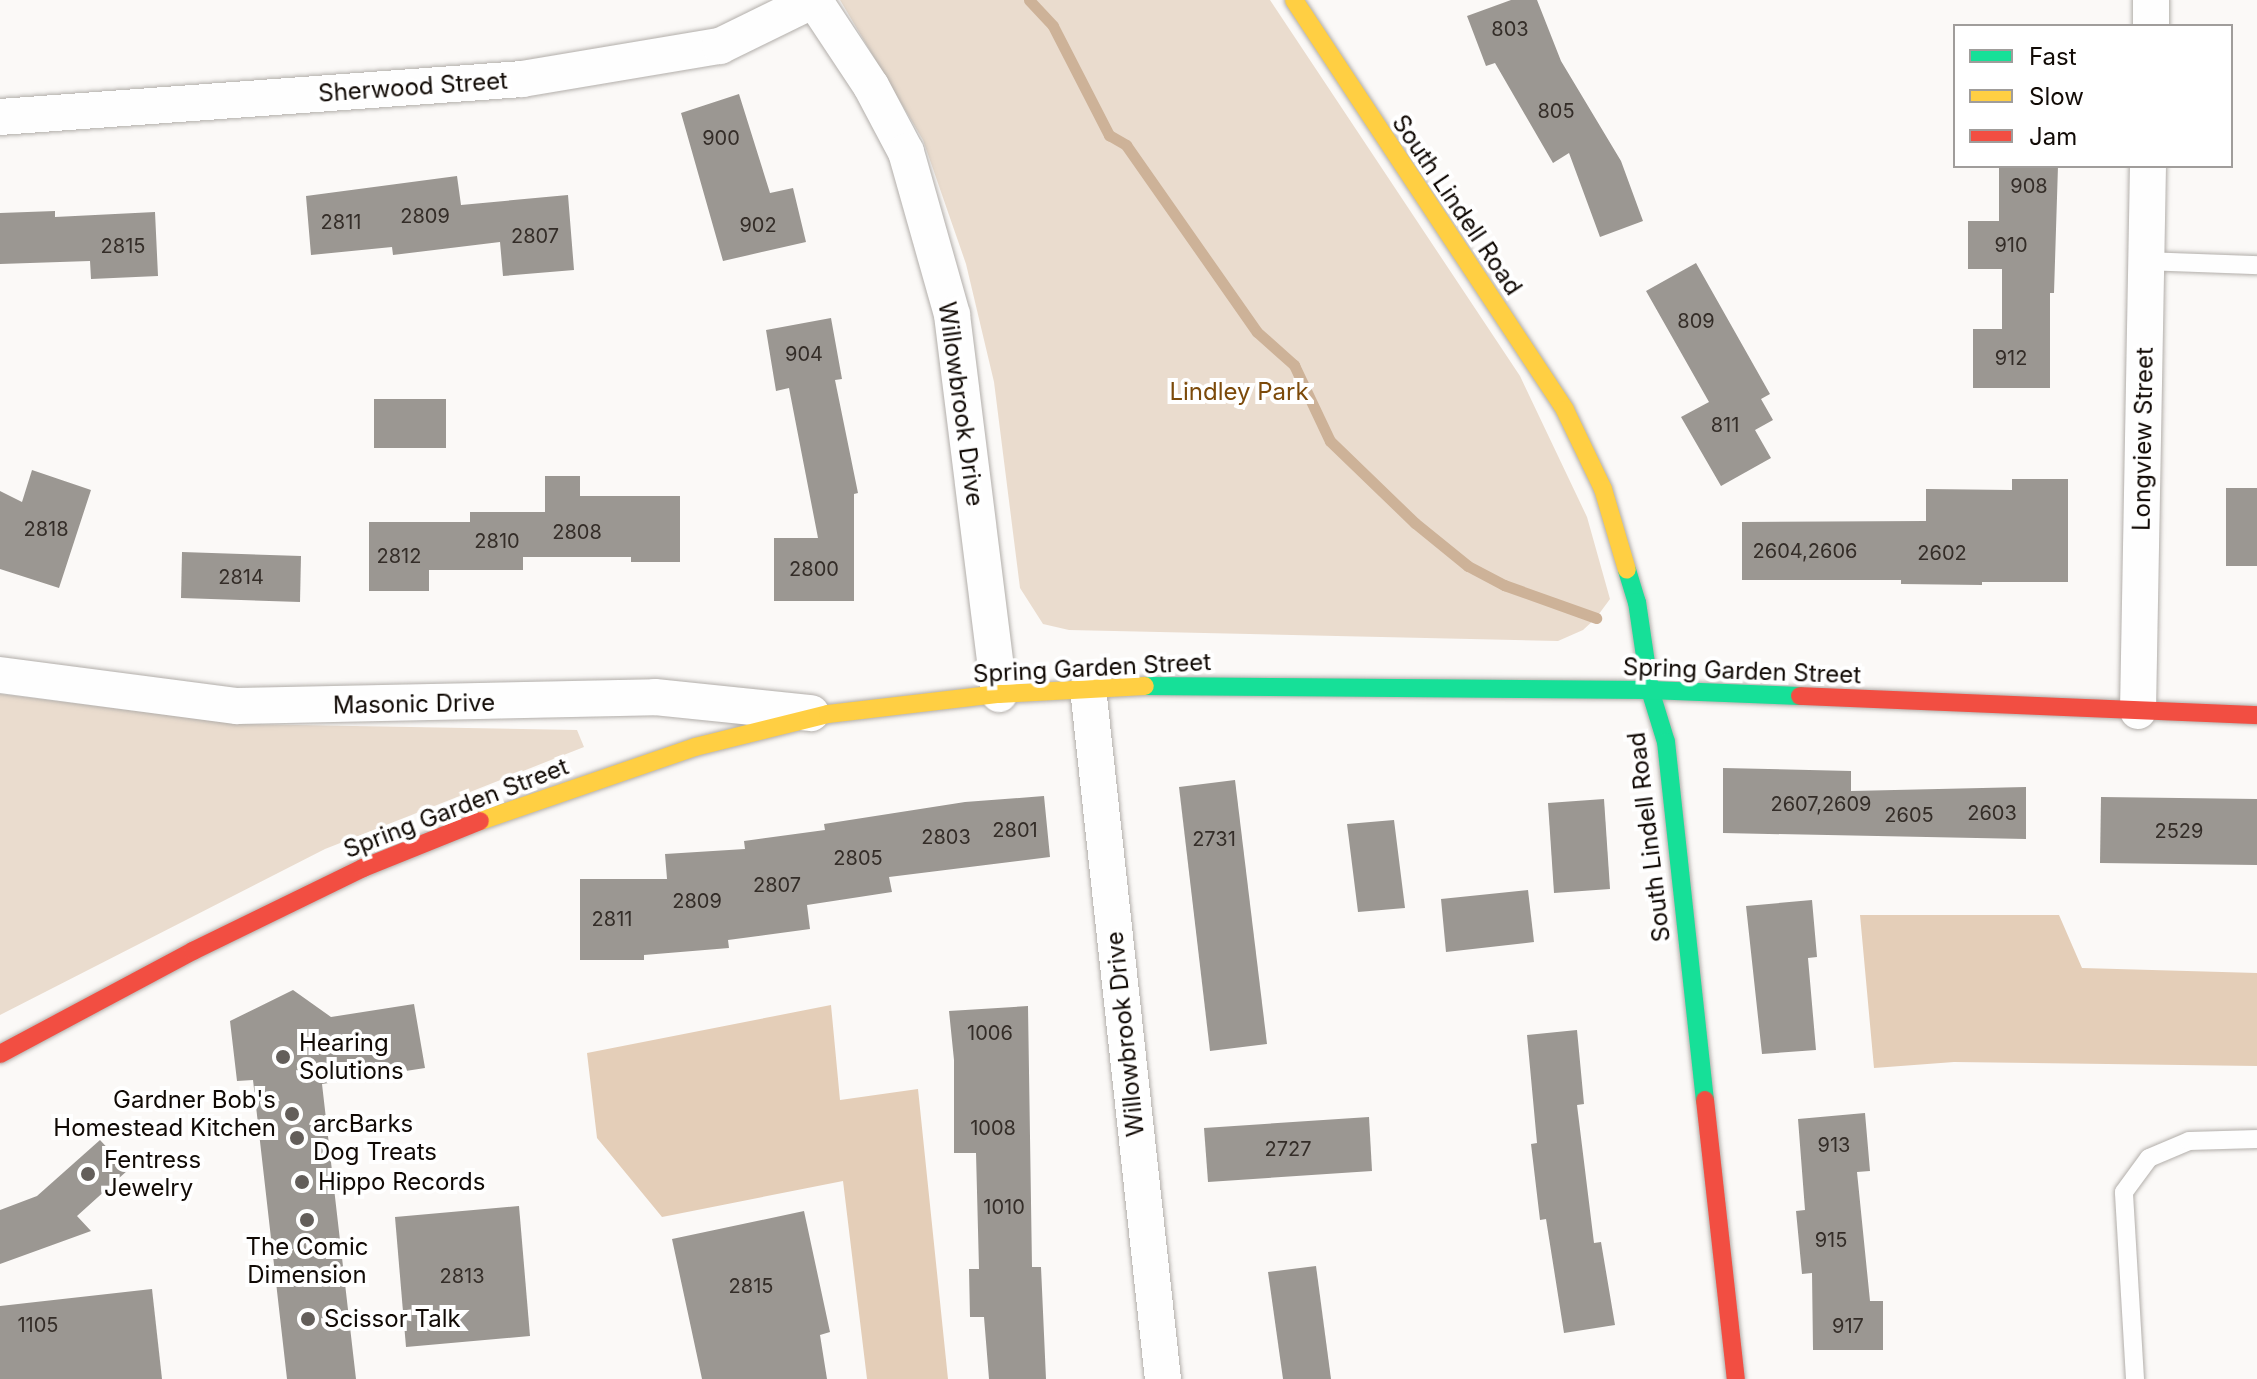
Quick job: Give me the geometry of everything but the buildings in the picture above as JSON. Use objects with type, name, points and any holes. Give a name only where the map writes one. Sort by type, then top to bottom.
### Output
[{"type":"main road","name":"South Lindell Road","points":[[1294,0],[1565,410],[1603,489],[1637,602],[1650,690],[1666,742],[1736,1379]]},
{"type":"main road","name":"Spring Garden Street","points":[[0,1054],[193,951],[363,868],[445,834],[695,747],[828,714],[999,694],[1169,685],[1650,690],[2257,715]]},
{"type":"street","name":"Sherwood Street","points":[[0,117],[522,79],[720,46],[814,0]]},
{"type":"street","name":"Willowbrook Drive","points":[[814,0],[871,86],[906,152],[952,315],[999,694]]},
{"type":"street","points":[[2151,0],[2151,24]]},
{"type":"street","name":"Longview Street","points":[[2138,711],[2148,168]]},
{"type":"street","name":"Masonic Drive","points":[[0,675],[237,706],[655,697],[828,714]]},
{"type":"street","name":"Willowbrook Drive","points":[[1088,688],[1163,1379]]},
{"type":"lane","points":[[2146,261],[2257,265]]},
{"type":"lane","points":[[2135,1379],[2124,1192],[2149,1158],[2189,1141],[2257,1139]]},
{"type":"green space","name":"Lindley Park","points":[[840,0],[1270,0],[1520,376],[1587,517],[1610,599],[1596,618],[1583,630],[1558,641],[1069,630],[1043,624],[1020,588],[994,382],[966,264],[923,140]]},
{"type":"green space","points":[[0,694],[239,724],[577,730],[584,747],[325,849],[0,1015]]},
{"type":"shaded area","points":[[1860,915],[2059,915],[2082,968],[2257,973],[2257,1066],[1954,1062],[1874,1068]]},
{"type":"shaded area","points":[[831,1005],[840,1100],[918,1089],[948,1379],[867,1379],[843,1181],[662,1217],[597,1138],[587,1053]]},
{"type":"waterway","points":[[1029,0],[1053,26],[1109,135],[1126,145],[1257,332],[1294,365],[1330,441],[1415,523],[1468,566],[1504,585],[1596,618]]},
{"type":"traffic: fast","points":[[1627,570],[1637,602],[1650,690],[1666,742],[1705,1100]]},
{"type":"traffic: fast","points":[[1145,686],[1650,690],[1800,696]]},
{"type":"traffic: slow","points":[[1294,0],[1565,410],[1603,489],[1627,570]]},
{"type":"traffic: slow","points":[[480,821],[695,747],[828,714],[999,694],[1145,686]]},
{"type":"traffic: jam","points":[[1800,696],[2257,715]]},
{"type":"traffic: jam","points":[[0,1054],[193,951],[363,868],[480,821]]},
{"type":"traffic: jam","points":[[1705,1100],[1736,1379]]},
{"type":"place","name":"Hearing Solutions","points":[[283,1057]]},
{"type":"place","name":"Gardner Bob's Homestead Kitchen","points":[[292,1114]]},
{"type":"place","name":"arcBarks Dog Treats","points":[[297,1138]]},
{"type":"place","name":"Fentress Jewelry","points":[[88,1174]]},
{"type":"place","name":"Hippo Records","points":[[302,1182]]},
{"type":"place","name":"The Comic Dimension","points":[[307,1220]]},
{"type":"place","name":"Scissor Talk","points":[[308,1319]]}]
